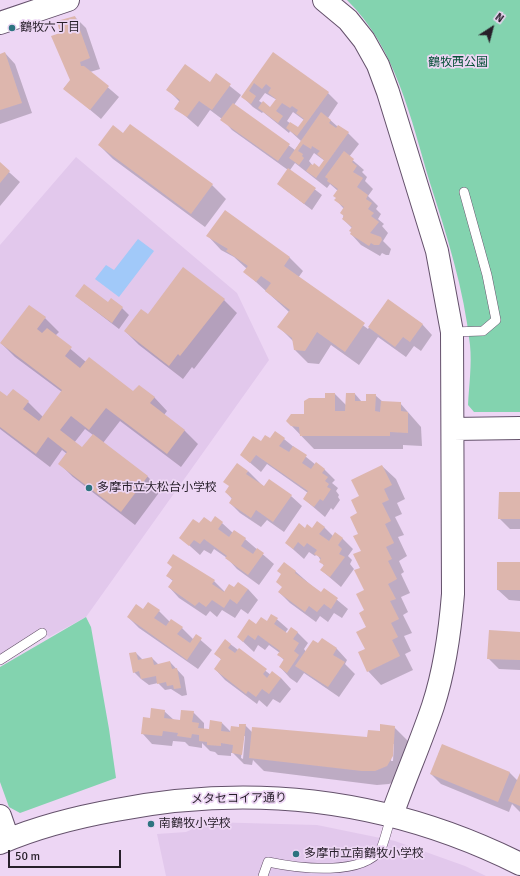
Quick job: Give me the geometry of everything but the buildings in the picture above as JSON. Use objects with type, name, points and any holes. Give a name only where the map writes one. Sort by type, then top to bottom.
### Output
[{"type":"street","points":[[0,23],[68,0]]},
{"type":"street","points":[[324,0],[348,20],[364,40],[378,65],[388,92],[437,251],[452,332],[452,594],[450,628],[444,663],[433,706],[392,815]]},
{"type":"street","points":[[453,428],[520,428]]},
{"type":"street","name":"メタセコイア通り","points":[[4,841],[87,815],[146,804],[201,799],[255,797],[299,799],[392,815],[443,831],[493,850],[520,864]]},
{"type":"street","points":[[0,816],[4,841]]},
{"type":"lane","points":[[452,332],[484,331],[496,320],[487,275],[464,192]]},
{"type":"lane","points":[[0,660],[42,633]]},
{"type":"lane","points":[[262,876],[268,862],[309,873],[330,875],[351,873],[370,863],[380,850],[392,815]]},
{"type":"shaded area","name":"多摩市立大松台小学校","points":[[76,157],[237,293],[269,360],[86,617],[49,637],[40,628],[0,654],[0,245]]},
{"type":"shaded area","name":"多摩市立南鶴牧小学校","points":[[208,822],[317,825],[395,841],[465,866],[486,876],[166,876],[157,834],[186,832]]},
{"type":"green space","name":"鶴牧西公園","points":[[347,0],[520,0],[520,412],[474,412],[468,405],[471,360],[470,345],[464,304],[443,223],[416,134],[400,86],[390,62],[364,19]]},
{"type":"green space","points":[[86,617],[91,627],[116,778],[20,813],[9,807],[0,782],[0,667]]},
{"type":"water","points":[[138,239],[154,251],[119,297],[95,279],[106,265],[114,270]]},
{"type":"place","name":"鶴牧六丁目","points":[[12,28]]},
{"type":"place","name":"多摩市立大松台小学校","points":[[89,488]]},
{"type":"place","name":"南鶴牧小学校","points":[[151,824]]},
{"type":"place","name":"多摩市立南鶴牧小学校","points":[[296,854]]}]
